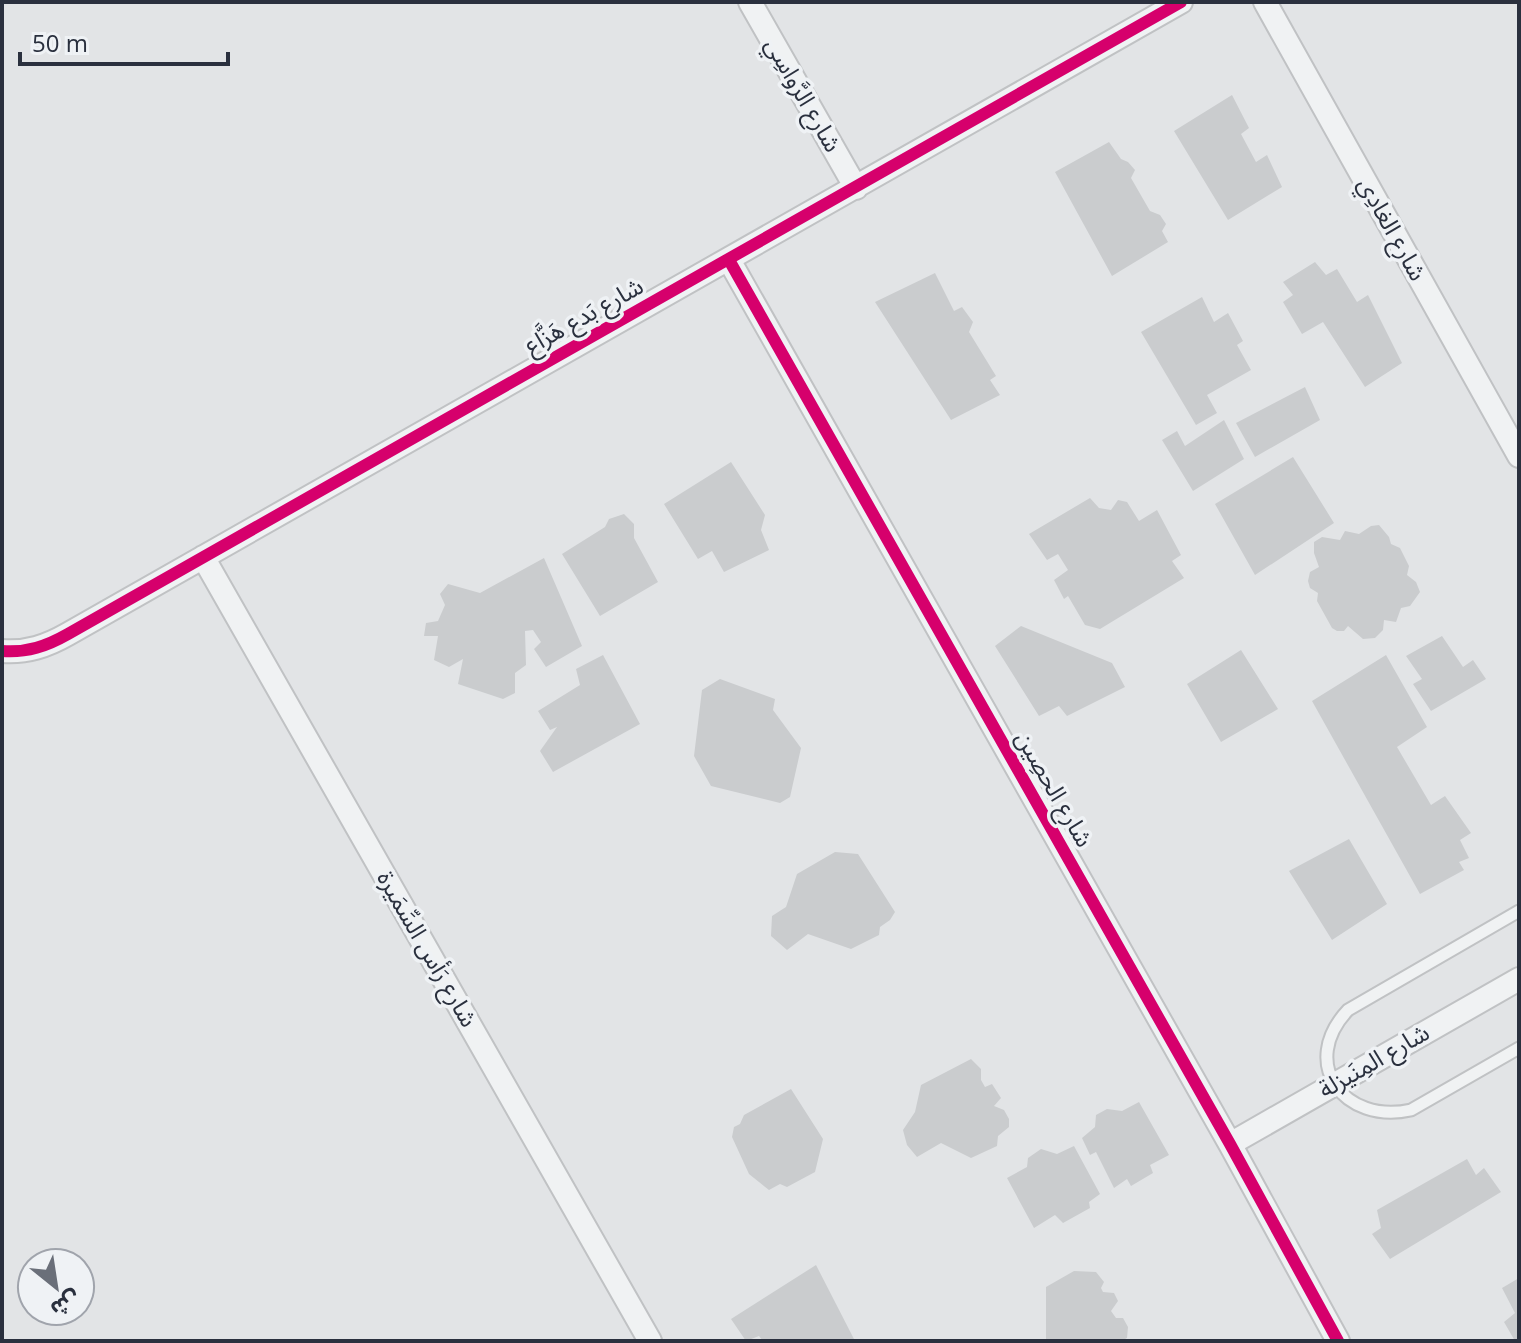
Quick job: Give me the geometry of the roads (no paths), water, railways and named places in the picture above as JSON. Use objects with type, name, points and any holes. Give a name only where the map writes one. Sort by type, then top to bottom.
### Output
[{"type":"street","name":"شارع الرَّواسِي","points":[[750,2],[856,188]]},
{"type":"street","name":"شارع بَدع هَزَّاع","points":[[2,651],[49,645],[1181,2]]},
{"type":"street","name":"شارع الغادِي","points":[[1265,2],[1519,456]]},
{"type":"street","name":"شارع الحصِين","points":[[729,260],[1230,1144],[1338,1341]]},
{"type":"street","name":"شارع رَأس السِّمَيرة","points":[[203,557],[650,1341]]},
{"type":"street","name":"شارع المِنَيزلة","points":[[1230,1144],[1519,979]]},
{"type":"lane","points":[[1519,911],[1348,1010],[1329,1037],[1326,1053],[1334,1084],[1346,1098],[1360,1108],[1394,1114],[1411,1110],[1519,1048]]}]
